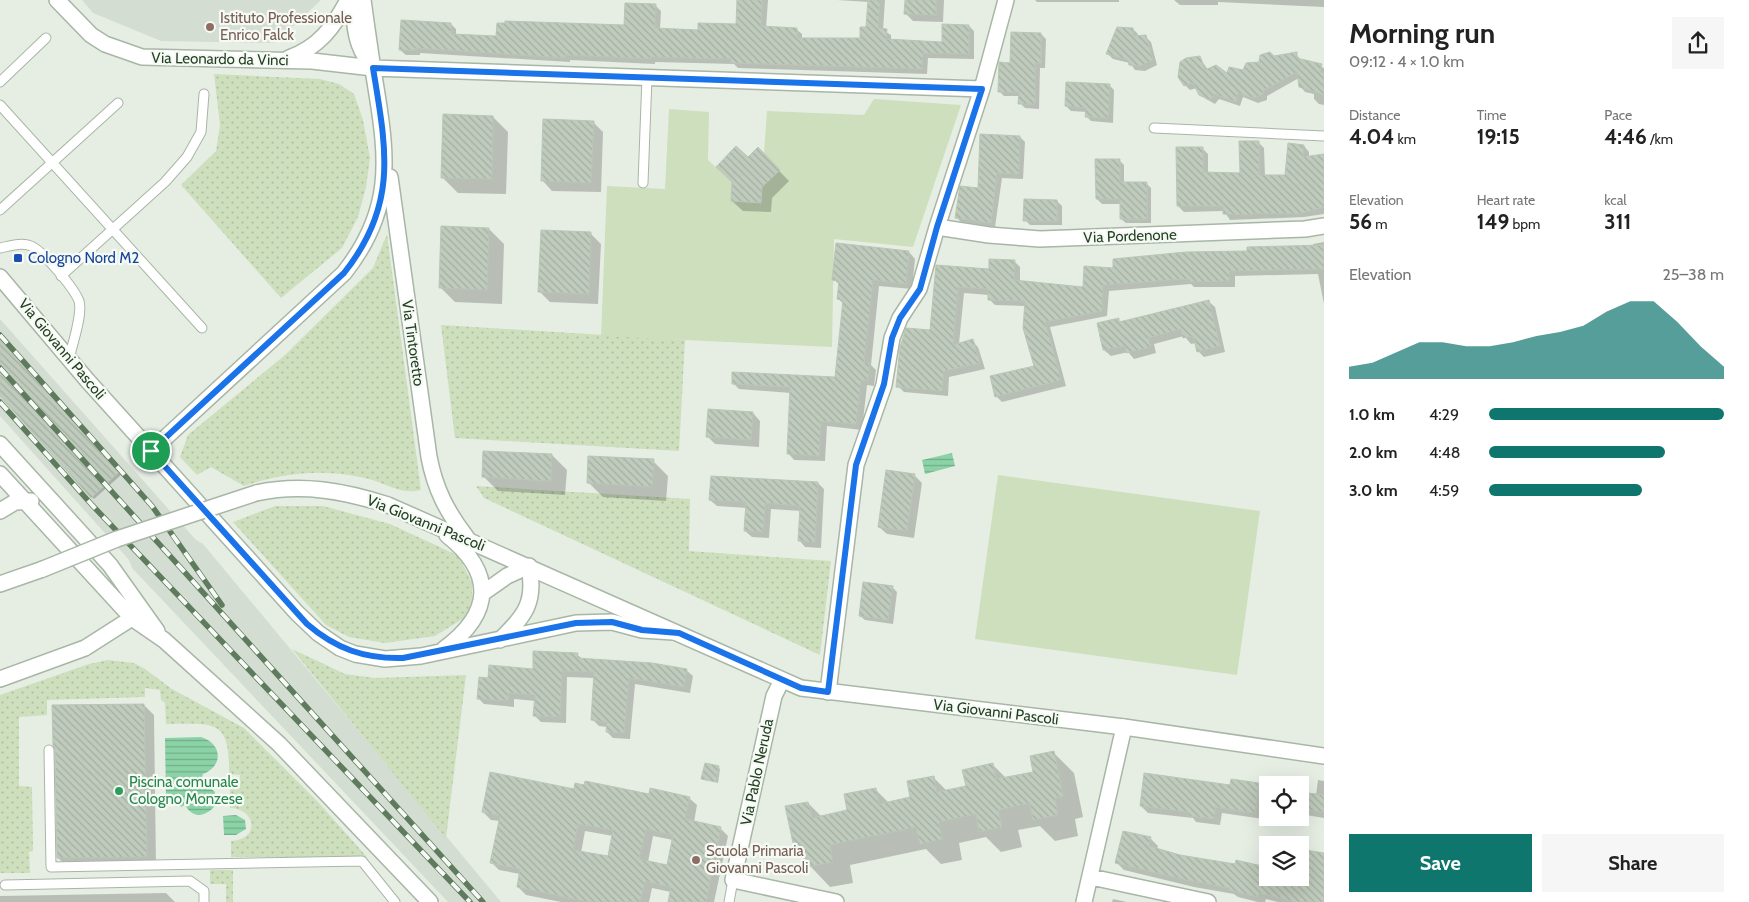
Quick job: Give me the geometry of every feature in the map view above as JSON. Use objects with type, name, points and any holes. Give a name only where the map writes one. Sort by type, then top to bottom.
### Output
[{"type":"street","name":"Via Leonardo da Vinci","points":[[57,0],[91,36],[105,44],[142,57],[282,60],[373,68],[982,89]]},
{"type":"street","points":[[282,60],[307,51],[339,17],[348,0]]},
{"type":"street","name":"Via Tintoretto","points":[[355,0],[354,10],[361,50],[373,68]]},
{"type":"street","name":"Via Tintoretto","points":[[363,0],[429,458],[434,483],[441,500],[467,538]]},
{"type":"street","points":[[828,692],[856,465],[884,384],[892,338],[900,318],[920,289],[937,227],[982,89],[1006,0]]},
{"type":"street","name":"Via Tintoretto","points":[[151,451],[344,273],[354,261],[379,208],[385,176],[384,139]]},
{"type":"street","name":"Via Pordenone","points":[[937,227],[989,235],[1040,239],[1286,230],[1324,226]]},
{"type":"street","name":"Via Giovanni Pascoli","points":[[0,277],[69,359],[151,451],[297,613],[327,641],[355,654],[385,658],[439,653],[576,623],[612,622],[642,630],[679,633]]},
{"type":"street","points":[[0,444],[110,565],[164,640]]},
{"type":"street","points":[[0,474],[132,618],[164,640],[279,744],[430,902]]},
{"type":"street","name":"Via Giovanni Pascoli","points":[[0,584],[108,542],[256,493],[300,487],[347,493],[388,505],[467,538],[801,688],[1124,727],[1324,756]]},
{"type":"street","points":[[0,511],[15,502],[23,500],[55,504]]},
{"type":"street","points":[[432,523],[460,546],[473,560],[483,593]]},
{"type":"street","points":[[439,653],[459,638],[470,626],[483,593],[507,576],[529,566],[533,586],[529,605],[518,622],[499,640]]},
{"type":"street","points":[[0,679],[85,648],[132,618],[135,601]]},
{"type":"street","name":"Via Pablo Neruda","points":[[733,880],[774,696],[782,680]]},
{"type":"street","points":[[1084,902],[1124,727]]},
{"type":"street","points":[[1090,877],[1208,902]]},
{"type":"street","points":[[733,880],[836,902]]},
{"type":"lane","points":[[0,82],[46,38]]},
{"type":"lane","points":[[643,183],[647,77]]},
{"type":"lane","points":[[61,276],[165,182],[187,157],[201,132],[204,94]]},
{"type":"lane","points":[[0,210],[118,103]]},
{"type":"lane","points":[[0,105],[202,328]]},
{"type":"lane","points":[[1154,128],[1324,136]]},
{"type":"lane","points":[[0,248],[16,245],[31,246],[39,251],[61,276],[79,302],[78,318],[69,359]]},
{"type":"lane","points":[[49,750],[52,867],[362,861],[395,902]]},
{"type":"lane","points":[[729,902],[733,880]]},
{"type":"lane","points":[[5,885],[190,881],[204,891],[204,902]]},
{"type":"shaded area","name":"Istituto Professionale Enrico Falck","points":[[82,0],[321,0],[275,43],[161,41],[93,13]]},
{"type":"shaded area","points":[[214,74],[320,79],[339,84],[354,94],[363,120],[370,158],[366,187],[358,217],[342,248],[281,298],[181,185],[216,151],[220,125]]},
{"type":"shaded area","points":[[874,99],[961,105],[913,247],[834,239],[832,347],[601,336],[607,186],[665,189],[669,109],[709,112],[708,160],[732,182],[731,201],[761,203],[762,187],[780,170],[764,154],[767,111],[864,115]]},
{"type":"shaded area","points":[[387,234],[421,490],[401,490],[369,479],[337,473],[306,473],[275,477],[244,486],[211,467],[197,475],[180,457],[188,435],[285,355],[373,268]]},
{"type":"shaded area","points":[[0,319],[195,539],[203,544],[501,902],[448,902],[132,568],[129,560],[0,416]]},
{"type":"shaded area","points":[[441,325],[685,340],[679,451],[455,438]]},
{"type":"shaded area","points":[[952,453],[955,466],[925,474],[922,460]]},
{"type":"shaded area","points":[[998,475],[1260,511],[1237,675],[975,639]]},
{"type":"shaded area","points":[[476,486],[690,499],[689,551],[831,561],[820,655],[484,498]]},
{"type":"shaded area","points":[[275,506],[323,506],[390,524],[459,556],[472,583],[472,600],[466,617],[435,636],[385,643],[349,637],[326,625],[233,522]]},
{"type":"shaded area","points":[[292,649],[345,674],[375,678],[466,675],[446,838]]},
{"type":"shaded area","points":[[108,660],[134,663],[172,689],[244,728],[318,802],[367,857],[231,857],[231,841],[247,836],[252,824],[246,813],[230,808],[230,785],[239,785],[240,775],[229,774],[229,756],[222,734],[216,728],[207,725],[166,724],[165,703],[161,700],[160,690],[145,688],[145,697],[47,700],[47,715],[19,717],[19,786],[32,787],[33,851],[29,852],[30,873],[0,873],[0,695],[89,664]]},
{"type":"shaded area","points":[[201,737],[213,744],[218,755],[214,766],[203,774],[201,780],[215,792],[215,806],[211,810],[199,815],[192,813],[185,805],[181,807],[177,802],[166,800],[165,738]]},
{"type":"shaded area","points":[[236,815],[245,820],[246,829],[236,835],[224,835],[223,816]]},
{"type":"shaded area","points":[[210,870],[233,870],[233,902],[226,902],[226,884],[210,884]]},
{"type":"building","points":[[737,0],[762,0],[761,26],[797,28],[797,38],[860,38],[860,27],[866,27],[868,0],[880,0],[878,28],[887,29],[886,39],[942,42],[942,24],[969,25],[969,54],[923,53],[922,69],[731,63],[731,59],[650,57],[650,59],[565,55],[565,58],[415,48],[415,50],[399,50],[401,20],[451,23],[451,34],[496,36],[497,23],[505,23],[505,21],[624,25],[625,3],[656,4],[655,28],[698,30],[698,23],[736,24]]},
{"type":"building","points":[[905,0],[936,0],[936,15],[904,14]]},
{"type":"building","points":[[1117,27],[1133,28],[1133,36],[1146,35],[1153,60],[1140,66],[1129,65],[1128,60],[1106,54]]},
{"type":"building","points":[[1011,32],[1041,33],[1041,63],[1035,63],[1035,104],[1018,104],[1019,92],[998,92],[999,62],[1010,63]]},
{"type":"building","points":[[1270,52],[1274,56],[1297,52],[1297,58],[1322,64],[1320,72],[1324,73],[1324,95],[1299,87],[1297,72],[1263,91],[1262,95],[1252,98],[1238,93],[1236,102],[1214,94],[1210,100],[1199,95],[1193,83],[1184,86],[1178,77],[1180,62],[1186,58],[1200,56],[1205,70],[1216,65],[1227,73],[1229,67],[1243,70],[1246,63],[1259,62],[1260,55]]},
{"type":"building","points":[[1066,82],[1110,84],[1108,118],[1085,117],[1086,108],[1065,106]]},
{"type":"building","points":[[443,114],[493,116],[492,179],[441,178]]},
{"type":"building","points":[[543,119],[594,121],[591,183],[541,181]]},
{"type":"building","points":[[980,134],[1020,136],[1019,174],[997,173],[991,223],[955,218],[960,186],[978,188]]},
{"type":"building","points":[[1239,141],[1259,141],[1259,175],[1285,175],[1288,143],[1304,145],[1303,157],[1324,154],[1324,207],[1298,214],[1252,213],[1252,215],[1223,214],[1223,206],[1177,206],[1176,147],[1203,147],[1203,172],[1240,173]]},
{"type":"building","points":[[736,146],[748,157],[758,147],[780,170],[762,187],[761,203],[731,201],[732,182],[716,167]]},
{"type":"building","points":[[1095,159],[1120,159],[1120,182],[1147,182],[1147,219],[1120,219],[1120,199],[1096,199]]},
{"type":"building","points":[[1024,199],[1057,200],[1057,221],[1023,221]]},
{"type":"building","points":[[441,226],[489,228],[487,290],[439,288]]},
{"type":"building","points":[[541,230],[591,232],[589,294],[538,292]]},
{"type":"building","points":[[836,243],[909,251],[906,284],[873,280],[864,362],[870,363],[868,380],[861,380],[856,424],[821,421],[819,456],[787,454],[790,387],[732,384],[732,372],[835,377],[843,300],[837,299],[839,281],[832,280]]},
{"type":"building","points":[[1324,245],[1324,269],[1229,271],[1230,281],[1187,282],[1187,279],[1103,285],[1102,311],[1045,322],[1061,380],[995,397],[990,376],[1034,366],[1023,328],[1025,301],[988,300],[988,289],[958,287],[953,345],[973,339],[980,363],[944,371],[942,391],[896,387],[900,347],[906,328],[930,330],[936,265],[989,269],[989,259],[1015,260],[1014,280],[1083,287],[1084,266],[1113,268],[1113,259],[1186,252],[1247,251],[1247,247]]},
{"type":"building","points":[[1209,300],[1220,346],[1197,352],[1193,336],[1183,338],[1181,329],[1148,338],[1151,347],[1126,353],[1125,346],[1103,350],[1097,323],[1119,318],[1119,322]]},
{"type":"building","points":[[0,340],[119,472],[91,498],[0,396]]},
{"type":"building","points":[[708,409],[753,412],[751,440],[706,437]]},
{"type":"building","points":[[483,451],[552,454],[551,481],[482,477]]},
{"type":"building","points":[[588,456],[654,459],[652,487],[587,483]]},
{"type":"building","points":[[886,470],[915,474],[907,531],[878,527]]},
{"type":"building","points":[[711,476],[818,482],[815,542],[798,541],[800,506],[765,503],[763,532],[744,531],[746,502],[709,500]]},
{"type":"building","points":[[863,582],[893,586],[888,620],[859,616]]},
{"type":"building","points":[[533,651],[578,653],[577,658],[652,663],[687,669],[684,687],[629,678],[624,733],[606,732],[607,722],[591,720],[594,672],[562,671],[560,717],[533,716],[535,695],[508,693],[508,701],[477,699],[479,677],[488,678],[489,665],[533,669]]},
{"type":"building","points":[[144,704],[147,857],[57,858],[55,750],[53,745],[52,705]]},
{"type":"building","points":[[1054,751],[1063,796],[1055,798],[1058,815],[1033,820],[1030,803],[998,810],[1002,827],[979,832],[976,814],[939,822],[942,839],[920,844],[916,827],[830,845],[833,862],[808,867],[804,850],[795,852],[785,806],[808,802],[812,818],[847,810],[844,794],[876,788],[879,804],[910,797],[907,781],[934,776],[937,792],[966,786],[962,770],[993,763],[996,779],[1033,772],[1030,756]]},
{"type":"building","points":[[705,763],[719,766],[716,782],[701,779]]},
{"type":"building","points":[[490,772],[574,789],[575,783],[584,785],[585,781],[649,794],[650,788],[690,797],[685,819],[721,827],[706,902],[668,902],[671,887],[645,881],[640,902],[588,902],[517,887],[520,869],[490,863],[500,816],[482,812]],"holes":[[[578,824],[613,830],[608,856],[573,850]],[[646,829],[673,835],[667,865],[639,859]]]},
{"type":"building","points":[[1144,773],[1230,785],[1231,779],[1259,783],[1255,813],[1215,807],[1214,819],[1188,816],[1188,812],[1140,806]]},
{"type":"building","points":[[1309,793],[1324,795],[1324,812],[1309,810]]},
{"type":"building","points":[[1123,831],[1151,837],[1149,846],[1180,855],[1235,864],[1236,860],[1259,865],[1259,886],[1309,886],[1309,850],[1324,853],[1324,902],[1296,902],[1259,893],[1258,897],[1229,890],[1230,888],[1186,880],[1115,863]]},
{"type":"railway","points":[[0,335],[152,506],[222,605]]},
{"type":"railway","points":[[0,368],[483,902]]},
{"type":"railway","points":[[0,402],[92,505],[470,902]]},
{"type":"place","name":"Istituto Professionale Enrico Falck","points":[[210,27]]},
{"type":"place","name":"Cologno Nord M2","points":[[18,258]]},
{"type":"place","name":"Piscina comunale Cologno Monzese","points":[[119,791]]},
{"type":"place","name":"Scuola Primaria Giovanni Pascoli","points":[[696,860]]},
{"type":"route","points":[[373,68],[982,89],[937,227],[920,289],[900,318],[892,338],[884,384],[862,443],[853,476],[828,692],[801,688],[679,633],[642,630],[612,622],[576,623],[421,656],[385,658],[355,654],[327,641],[307,624],[151,451],[344,273],[360,251],[379,208],[385,176],[384,139],[373,68]]}]
